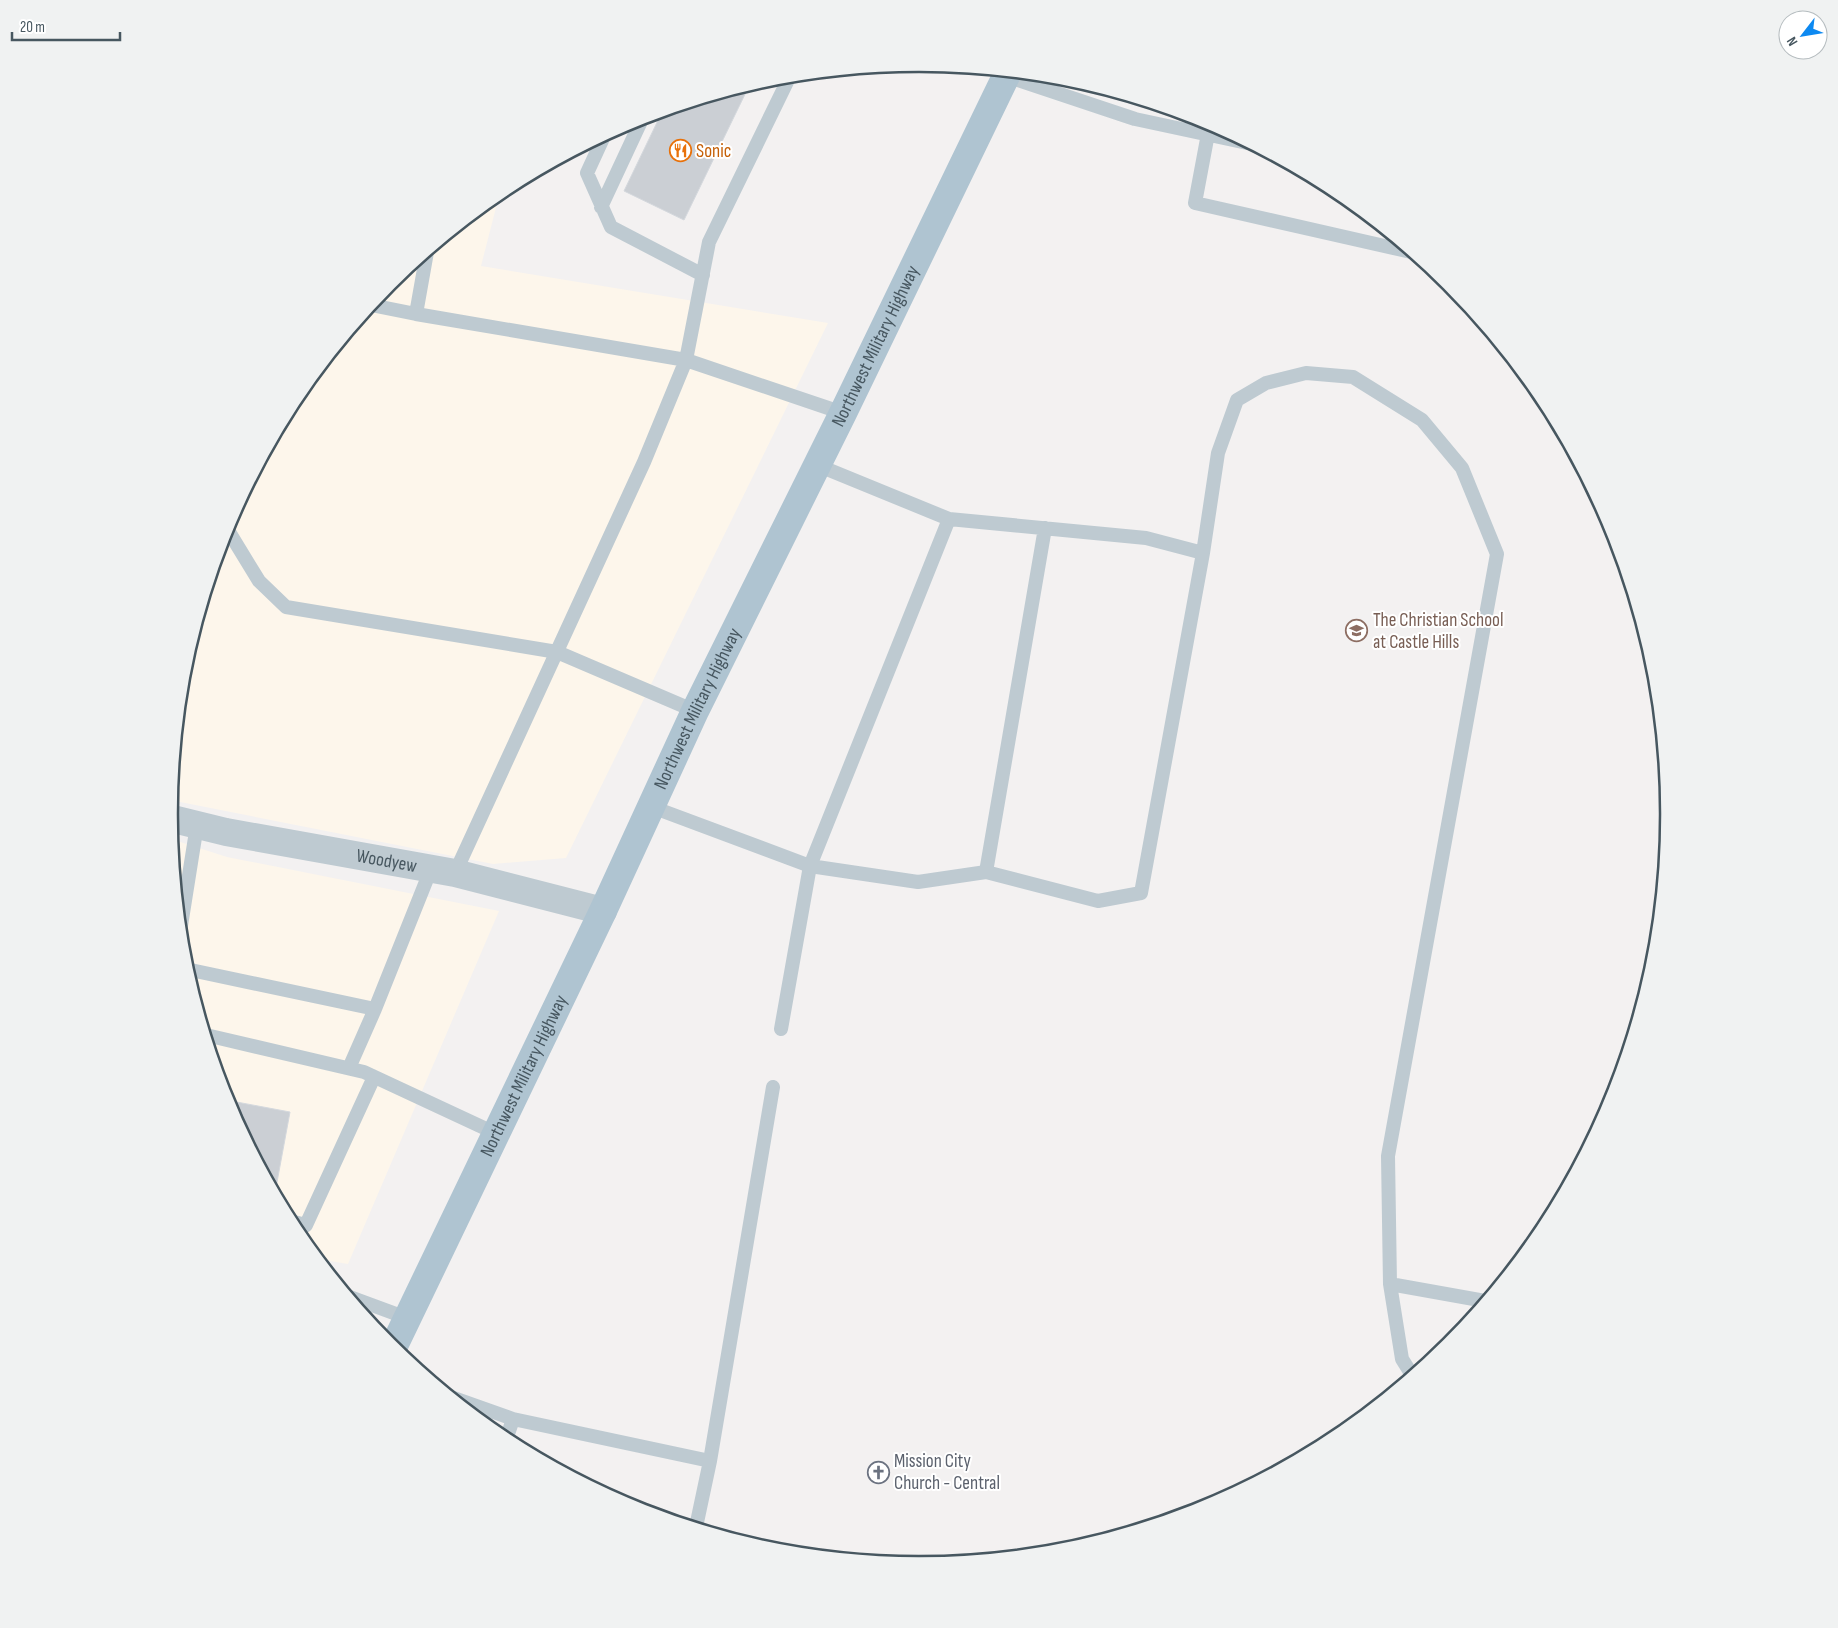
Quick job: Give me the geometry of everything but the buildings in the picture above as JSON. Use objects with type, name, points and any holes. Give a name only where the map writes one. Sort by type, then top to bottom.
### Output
[{"type":"main road","name":"Northwest Military Highway","points":[[397,1340],[603,910],[696,711],[818,465],[1005,78]]},
{"type":"street","name":"Woodyew","points":[[178,820],[226,832],[443,871],[603,910]]},
{"type":"lane","points":[[1027,81],[1136,118],[1196,126]]},
{"type":"lane","points":[[349,1068],[375,1009],[443,871],[557,652],[644,462],[686,360],[709,242],[782,86]]},
{"type":"lane","points":[[600,207],[638,128]]},
{"type":"lane","points":[[1207,131],[1195,203],[1398,249]]},
{"type":"lane","points":[[600,145],[587,173],[610,227],[703,275]]},
{"type":"lane","points":[[416,314],[425,261]]},
{"type":"lane","points":[[379,307],[686,360],[843,413]]},
{"type":"lane","points":[[652,807],[810,866],[918,882],[986,872],[1098,901],[1141,893],[1203,553],[1218,453],[1237,400],[1266,383],[1306,373],[1353,377],[1422,420],[1462,468],[1497,554],[1388,1156],[1390,1284],[1402,1358],[1409,1370]]},
{"type":"lane","points":[[818,465],[949,519],[1146,538],[1203,553]]},
{"type":"lane","points":[[781,1029],[810,866],[949,519]]},
{"type":"lane","points":[[986,872],[1045,528]]},
{"type":"lane","points":[[232,536],[259,581],[286,607],[557,652],[696,711]]},
{"type":"lane","points":[[184,908],[197,825]]},
{"type":"lane","points":[[195,971],[375,1009]]},
{"type":"lane","points":[[212,1036],[364,1072],[495,1133]]},
{"type":"lane","points":[[300,1223],[306,1224],[374,1077]]},
{"type":"lane","points":[[697,1521],[710,1461],[773,1087]]},
{"type":"lane","points":[[1390,1284],[1479,1300]]},
{"type":"lane","points":[[360,1301],[407,1318]]},
{"type":"lane","points":[[471,1404],[513,1419],[710,1461]]},
{"type":"lane","points":[[509,1432],[513,1419]]},
{"type":"shaded area","points":[[497,205],[481,266],[828,323],[566,858],[493,864],[178,802],[179,766],[184,717],[192,669],[203,622],[234,530],[254,486],[302,402],[362,325],[430,257]]},
{"type":"shaded area","points":[[179,841],[227,857],[499,911],[348,1264],[328,1261],[302,1226],[254,1142],[234,1098],[203,1006],[192,959],[184,911]]},
{"type":"place","name":"Sonic","points":[[680,151]]},
{"type":"place","name":"The Christian School at Castle Hills","points":[[1357,631]]},
{"type":"place","name":"Mission City Church - Central","points":[[878,1472]]}]
